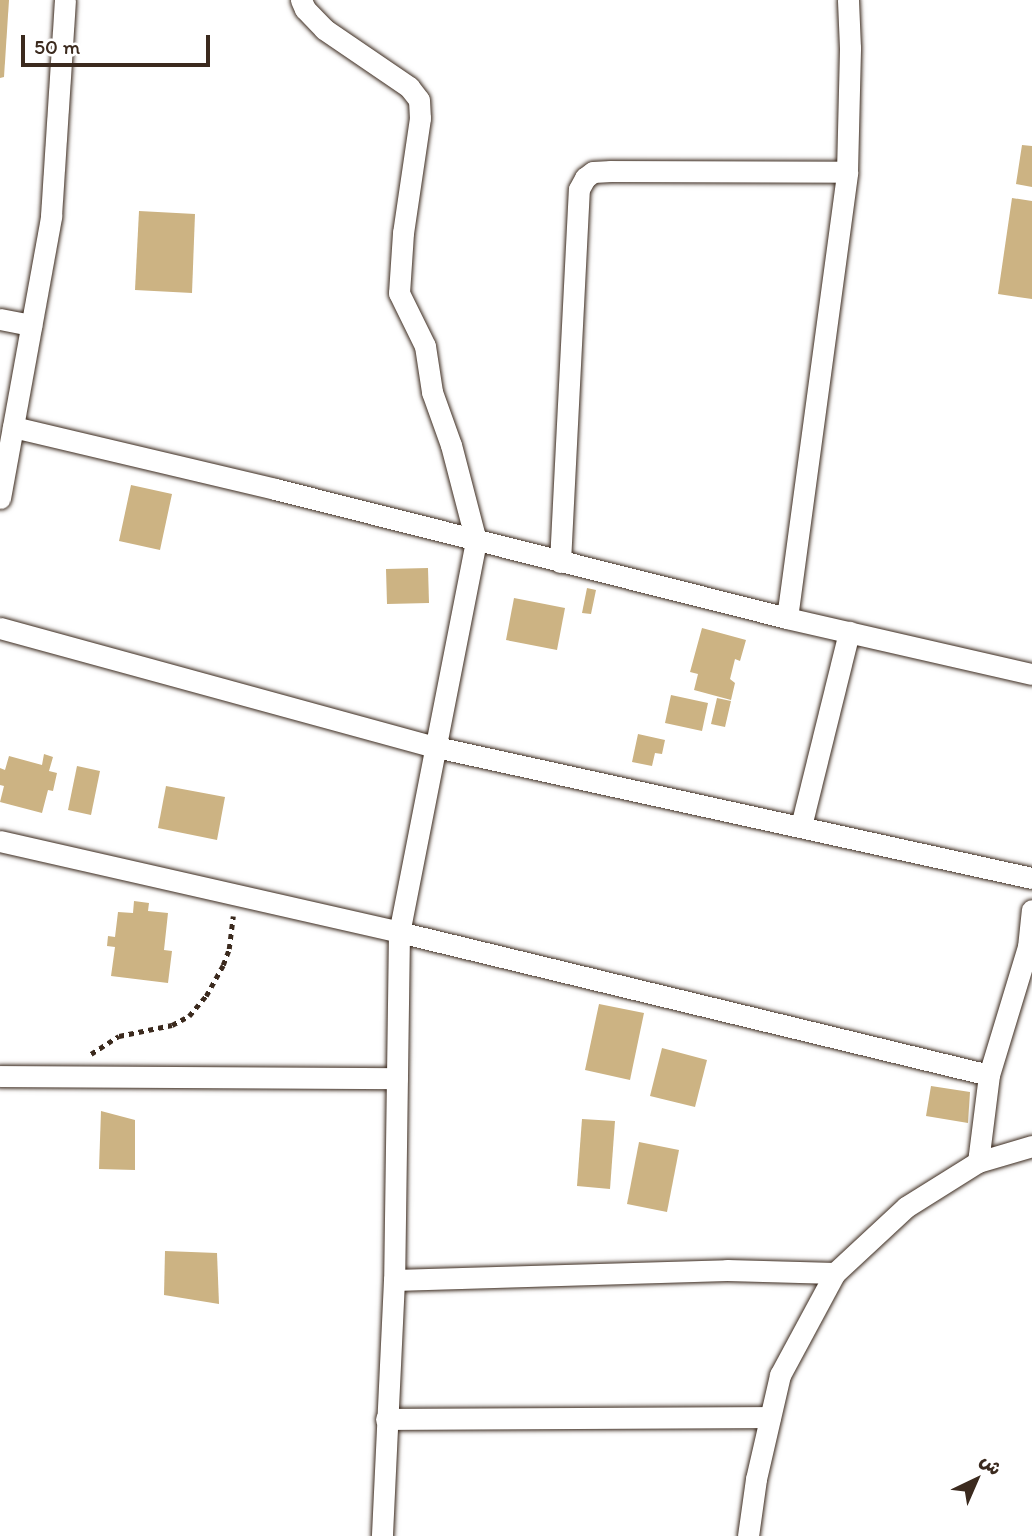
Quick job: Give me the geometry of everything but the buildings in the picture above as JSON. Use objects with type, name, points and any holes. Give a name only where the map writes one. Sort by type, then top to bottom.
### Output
[{"type":"street","points":[[0,498],[51,216],[65,0]]},
{"type":"street","points":[[301,0],[305,9],[324,29],[409,87],[419,100],[421,118],[403,233],[399,293],[425,346],[432,392],[451,445],[476,541],[399,932],[394,1280],[382,1536]]},
{"type":"street","points":[[787,618],[846,172],[850,48],[848,0]]},
{"type":"street","points":[[560,562],[579,189],[585,178],[593,172],[846,172]]},
{"type":"street","points":[[0,319],[31,325]]},
{"type":"street","points":[[13,427],[275,489],[787,618],[1032,674]]},
{"type":"street","points":[[0,628],[436,747],[1032,878]]},
{"type":"street","points":[[802,822],[849,632]]},
{"type":"street","points":[[0,841],[399,932],[989,1075]]},
{"type":"street","points":[[978,1162],[989,1075],[1028,947],[1032,910]]},
{"type":"street","points":[[0,1076],[397,1078]]},
{"type":"street","points":[[748,1536],[756,1479],[780,1375],[835,1273],[906,1207],[978,1162],[1032,1146]]},
{"type":"street","points":[[394,1280],[727,1270],[835,1273]]},
{"type":"street","points":[[386,1419],[770,1417]]},
{"type":"path","points":[[83,1077],[91,1055],[98,1047],[129,1033],[172,1025],[189,1016],[206,996],[229,949],[235,895]]}]
